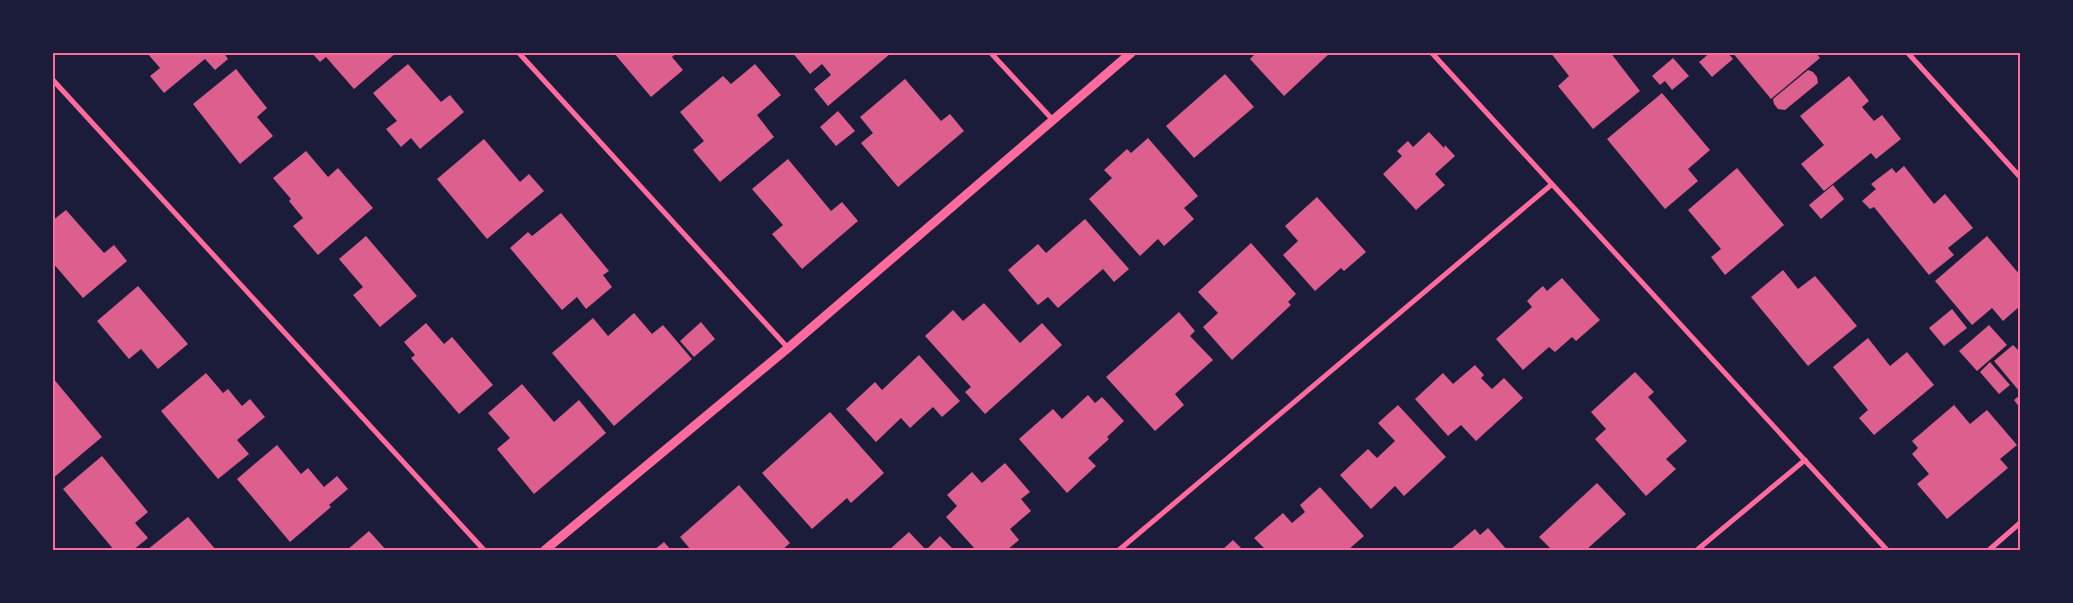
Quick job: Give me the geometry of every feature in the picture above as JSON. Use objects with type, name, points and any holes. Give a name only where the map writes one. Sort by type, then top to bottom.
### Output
[{"type":"street","points":[[518,52],[788,348]]},
{"type":"street","points":[[990,52],[1053,120]]},
{"type":"street","points":[[545,550],[788,348],[1132,52]]},
{"type":"street","points":[[1430,52],[1887,550]]},
{"type":"street","points":[[1908,52],[2020,177]]},
{"type":"street","points":[[52,79],[484,550]]},
{"type":"street","points":[[1119,550],[1551,185]]},
{"type":"street","points":[[1697,550],[1805,460]]},
{"type":"street","points":[[1989,550],[2020,523]]},
{"type":"building","points":[[148,52],[223,52],[228,59],[215,70],[205,59],[164,93],[150,76],[160,68]]},
{"type":"building","points":[[311,52],[397,52],[354,89],[326,57],[320,62]]},
{"type":"building","points":[[613,52],[677,52],[672,57],[683,70],[651,97]]},
{"type":"building","points":[[792,52],[889,52],[890,54],[828,106],[814,89],[831,75],[822,64],[810,74]]},
{"type":"building","points":[[1257,52],[1331,52],[1284,96],[1250,59]]},
{"type":"building","points":[[1550,52],[1610,52],[1640,91],[1593,129],[1558,86],[1569,76]]},
{"type":"building","points":[[1711,52],[1727,52],[1733,59],[1712,77],[1699,62]]},
{"type":"building","points":[[1732,52],[1815,52],[1820,58],[1771,99]]},
{"type":"building","points":[[1673,58],[1689,76],[1672,90],[1665,81],[1660,85],[1652,76]]},
{"type":"building","points":[[408,64],[441,102],[450,95],[464,112],[420,149],[411,138],[401,147],[386,129],[397,121],[373,93]]},
{"type":"building","points":[[755,64],[781,95],[757,115],[774,137],[720,182],[693,150],[704,141],[680,112],[723,76],[731,84]]},
{"type":"building","points":[[236,69],[267,108],[257,117],[273,136],[240,164],[193,104]]},
{"type":"building","points":[[1808,70],[1817,77],[1818,83],[1785,110],[1778,109],[1773,99]]},
{"type":"building","points":[[1225,74],[1254,107],[1194,158],[1166,126]]},
{"type":"building","points":[[1849,76],[1869,101],[1862,107],[1874,121],[1882,115],[1901,139],[1876,159],[1871,153],[1824,191],[1801,164],[1824,145],[1800,116]]},
{"type":"building","points":[[905,79],[941,121],[950,114],[964,131],[898,187],[861,143],[873,133],[860,117]]},
{"type":"building","points":[[1662,93],[1710,150],[1688,169],[1698,181],[1665,209],[1607,139]]},
{"type":"building","points":[[838,111],[855,131],[836,146],[820,127]]},
{"type":"building","points":[[1429,132],[1444,148],[1445,145],[1455,156],[1435,174],[1445,185],[1416,210],[1383,174],[1402,156],[1397,151],[1408,141],[1413,147]]},
{"type":"building","points":[[1148,138],[1198,196],[1184,208],[1194,219],[1164,246],[1158,239],[1140,256],[1089,199],[1112,178],[1104,170],[1127,149],[1131,153]]},
{"type":"building","points":[[484,139],[520,182],[529,174],[544,191],[487,239],[437,179]]},
{"type":"building","points":[[306,151],[328,177],[338,168],[373,208],[318,255],[293,226],[303,218],[289,201],[291,199],[273,178]]},
{"type":"building","points":[[788,159],[831,211],[842,202],[858,221],[802,269],[772,234],[783,225],[752,189]]},
{"type":"building","points":[[1904,166],[1934,204],[1945,194],[1973,228],[1948,248],[1954,255],[1929,275],[1874,207],[1870,209],[1862,201],[1876,189],[1871,184],[1892,168],[1896,173]]},
{"type":"building","points":[[1737,168],[1784,225],[1725,275],[1711,257],[1721,249],[1688,210]]},
{"type":"building","points":[[1833,185],[1844,199],[1821,219],[1809,205]]},
{"type":"building","points":[[1317,197],[1366,252],[1344,271],[1341,268],[1315,291],[1283,255],[1298,241],[1285,226]]},
{"type":"building","points":[[66,210],[104,253],[114,245],[127,261],[83,298],[52,262],[52,221]]},
{"type":"building","points":[[561,213],[609,271],[603,275],[612,287],[586,309],[577,297],[562,310],[510,248],[528,232],[532,236]]},
{"type":"building","points":[[1085,219],[1129,269],[1114,282],[1103,269],[1058,308],[1048,297],[1038,305],[1008,270],[1038,244],[1046,253]]},
{"type":"building","points":[[366,236],[417,296],[380,327],[353,295],[363,287],[339,259]]},
{"type":"building","points":[[1987,236],[2020,275],[2020,306],[2003,321],[1992,308],[1972,325],[1935,281]]},
{"type":"building","points":[[1251,243],[1296,294],[1288,302],[1291,305],[1232,360],[1203,327],[1218,313],[1198,292]]},
{"type":"building","points":[[1783,270],[1798,289],[1815,276],[1857,326],[1808,366],[1751,297]]},
{"type":"building","points":[[1562,278],[1600,320],[1576,341],[1572,337],[1555,352],[1549,347],[1523,370],[1496,339],[1532,307],[1527,301],[1535,293],[1543,286],[1547,291]]},
{"type":"building","points":[[138,286],[188,344],[158,369],[141,349],[129,359],[97,321]]},
{"type":"building","points":[[984,303],[1020,343],[1042,323],[1062,345],[985,414],[965,392],[971,387],[925,336],[953,310],[963,321]]},
{"type":"building","points":[[1952,309],[1967,328],[1944,346],[1929,328]]},
{"type":"building","points":[[1179,312],[1195,331],[1190,336],[1213,360],[1175,394],[1184,405],[1155,431],[1106,377]]},
{"type":"building","points":[[634,313],[652,334],[663,325],[692,359],[614,426],[552,353],[593,318],[608,336]]},
{"type":"building","points":[[701,322],[715,339],[694,357],[680,341]]},
{"type":"building","points":[[426,323],[444,344],[452,337],[493,385],[459,414],[411,358],[415,355],[404,342]]},
{"type":"building","points":[[1989,325],[2007,345],[1977,371],[1959,351]]},
{"type":"building","points":[[1868,338],[1890,366],[1907,352],[1934,385],[1874,435],[1859,418],[1868,410],[1833,367]]},
{"type":"building","points":[[2013,345],[2020,352],[2020,392],[1994,361]]},
{"type":"building","points":[[919,355],[960,401],[942,417],[933,407],[910,428],[901,418],[876,442],[846,409],[875,382],[882,390]]},
{"type":"building","points":[[1990,362],[2010,385],[1999,394],[1980,372]]},
{"type":"building","points":[[1475,365],[1484,375],[1481,378],[1492,389],[1504,378],[1523,398],[1476,441],[1461,425],[1448,436],[1415,399],[1443,373],[1453,384]]},
{"type":"building","points":[[1635,372],[1654,392],[1648,397],[1687,441],[1666,459],[1676,469],[1646,496],[1595,439],[1606,429],[1591,412]]},
{"type":"building","points":[[206,373],[223,393],[228,389],[242,406],[250,399],[265,417],[237,440],[249,454],[218,479],[161,411]]},
{"type":"building","points":[[52,377],[102,437],[52,479]]},
{"type":"building","points":[[522,384],[554,422],[579,400],[606,433],[534,494],[497,449],[510,438],[488,413]]},
{"type":"building","points":[[1088,395],[1095,403],[1102,397],[1124,421],[1107,437],[1109,439],[1088,458],[1096,466],[1067,493],[1019,439],[1053,409],[1062,419]]},
{"type":"building","points":[[2020,395],[2020,408],[2014,400]]},
{"type":"building","points":[[1398,405],[1446,457],[1404,496],[1395,486],[1371,509],[1340,475],[1368,449],[1377,458],[1395,441],[1378,423]]},
{"type":"building","points":[[1954,405],[1970,424],[1987,410],[2017,445],[2000,459],[2008,468],[1947,519],[1917,484],[1929,474],[1912,454],[1918,448],[1912,441]]},
{"type":"building","points":[[830,412],[884,473],[851,503],[847,498],[812,529],[762,473]]},
{"type":"building","points":[[277,445],[301,474],[308,468],[324,487],[337,476],[348,489],[329,505],[331,507],[290,542],[237,479]]},
{"type":"building","points":[[102,456],[148,512],[135,523],[148,538],[133,550],[114,550],[63,489]]},
{"type":"building","points":[[1005,463],[1030,492],[1021,499],[1031,511],[1010,529],[1019,540],[1007,550],[976,550],[946,517],[957,506],[947,495],[972,472],[982,483]]},
{"type":"building","points":[[1597,483],[1626,514],[1586,550],[1552,550],[1539,537]]},
{"type":"building","points":[[739,485],[790,543],[782,550],[691,550],[680,537]]},
{"type":"building","points":[[1320,487],[1364,536],[1348,550],[1266,550],[1254,538],[1283,513],[1292,523],[1305,512],[1300,505]]},
{"type":"building","points":[[188,517],[216,550],[147,550]]},
{"type":"building","points":[[1488,528],[1507,550],[1450,550],[1475,529],[1480,535]]},
{"type":"building","points":[[369,531],[386,550],[347,550]]},
{"type":"building","points":[[909,532],[926,550],[889,550]]},
{"type":"building","points":[[940,536],[954,550],[926,550]]},
{"type":"building","points":[[1233,540],[1243,550],[1222,550]]},
{"type":"building","points":[[664,542],[671,550],[654,550]]}]
